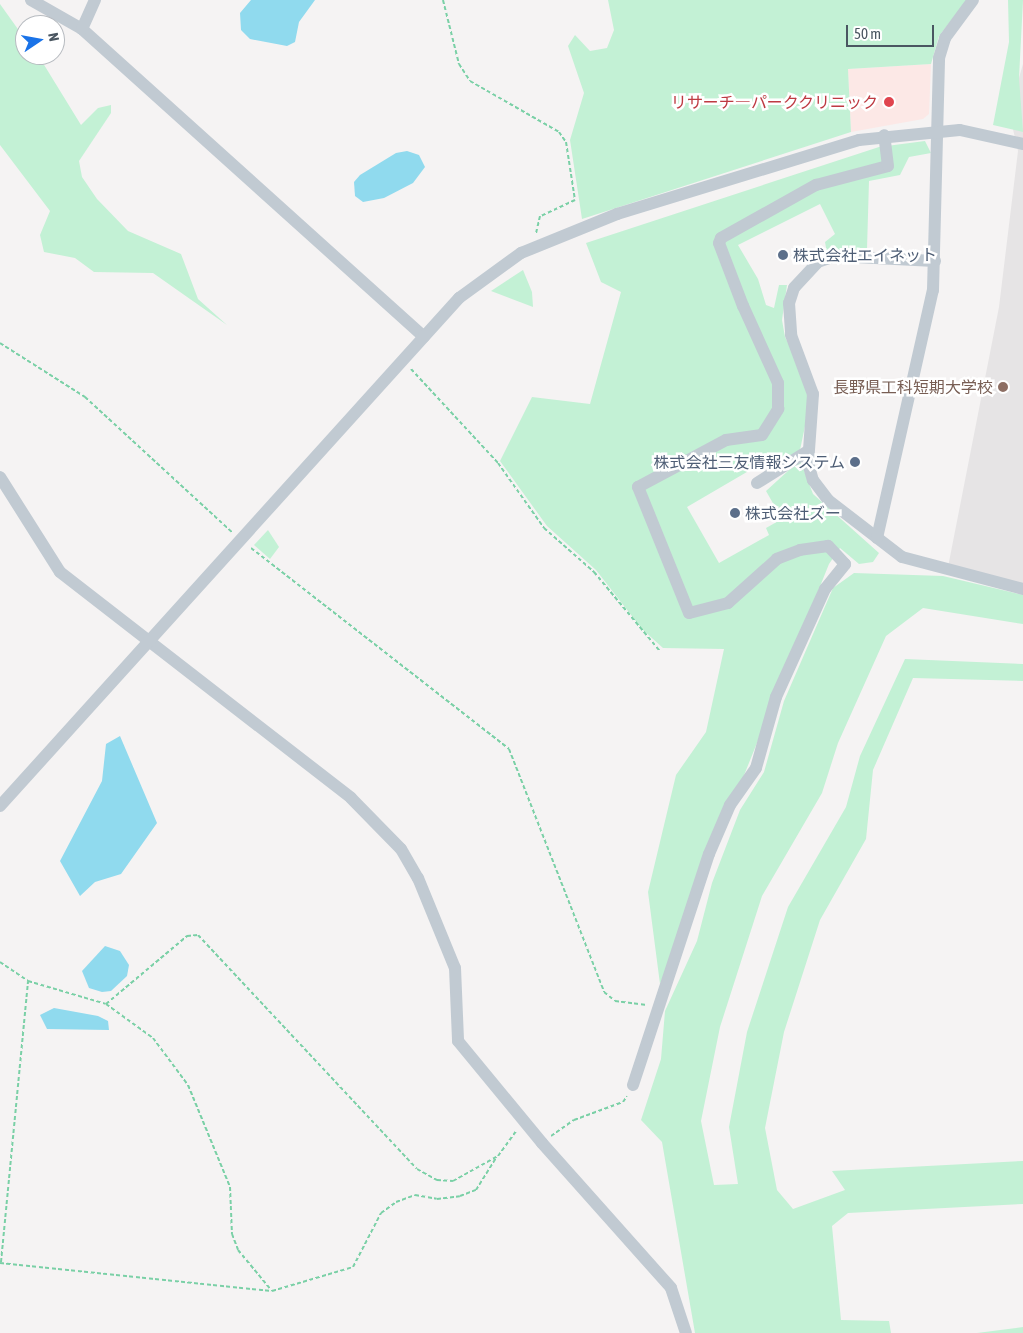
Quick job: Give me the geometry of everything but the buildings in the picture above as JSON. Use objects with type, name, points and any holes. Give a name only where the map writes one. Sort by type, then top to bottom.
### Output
[{"type":"street","points":[[31,0],[82,29],[424,337]]},
{"type":"street","points":[[82,29],[94,0]]},
{"type":"street","points":[[877,538],[926,330],[935,261],[936,129],[939,58],[945,38],[973,0]]},
{"type":"street","points":[[0,806],[147,641],[459,298],[537,244],[697,188],[884,134],[936,129],[1023,144]]},
{"type":"street","points":[[633,1085],[647,1052],[656,1006],[685,934],[709,854],[730,805],[756,768],[776,697],[825,588],[845,564],[828,546],[800,550],[762,570],[728,603],[689,613],[638,487],[726,440],[762,435],[778,409],[778,383],[718,243],[721,238],[816,185],[888,166],[884,134]]},
{"type":"street","points":[[935,261],[835,256],[818,262],[794,288],[789,303],[791,335],[810,377],[813,394],[808,451],[819,490],[877,538],[921,565],[1023,589]]},
{"type":"street","points":[[757,483],[808,451]]},
{"type":"street","points":[[0,477],[60,572],[351,798],[401,849],[418,878],[455,968],[458,1041],[542,1143],[671,1288],[686,1333]]},
{"type":"path","points":[[443,0],[459,64],[470,81],[559,132],[566,142],[576,196],[572,202],[540,216],[537,244]]},
{"type":"path","points":[[0,343],[85,397],[240,539],[509,749],[604,992],[615,1000],[656,1006]]},
{"type":"path","points":[[402,361],[498,462],[544,528],[594,572],[659,650]]},
{"type":"path","points":[[106,1004],[187,936],[198,935],[417,1169],[437,1180],[453,1180],[498,1156]]},
{"type":"path","points":[[0,962],[28,981],[106,1004],[153,1038],[188,1084],[230,1187],[232,1234],[238,1250],[272,1291]]},
{"type":"path","points":[[28,981],[1,1263],[272,1291],[353,1267],[381,1213],[396,1202],[415,1195],[437,1199],[460,1196],[476,1190],[498,1156],[524,1122]]},
{"type":"path","points":[[542,1143],[574,1120],[623,1102],[633,1085]]},
{"type":"shaded area","name":"リサーチ―パーククリニック","points":[[931,64],[929,114],[923,119],[851,132],[848,69]]},
{"type":"shaded area","name":"長野県工科短期大学校","points":[[1023,64],[1023,584],[948,567],[999,307],[1018,151],[1009,112]]},
{"type":"green space","points":[[608,0],[967,0],[939,36],[931,64],[848,69],[851,132],[582,219],[570,140],[584,93],[568,46],[575,35],[590,51],[607,48],[614,30]]},
{"type":"green space","points":[[1008,0],[1023,0],[1019,78],[1023,132],[993,125],[1009,42]]},
{"type":"green space","points":[[0,4],[15,25],[15,65],[44,65],[81,125],[98,108],[111,105],[111,113],[79,161],[82,177],[97,199],[128,231],[181,254],[198,299],[227,325],[153,273],[94,272],[75,258],[44,252],[40,235],[50,211],[0,145]]},
{"type":"green space","points":[[925,141],[931,153],[909,157],[900,175],[869,181],[867,249],[827,253],[825,242],[835,234],[820,204],[738,245],[758,279],[766,305],[774,308],[779,285],[787,285],[782,320],[785,337],[806,378],[808,412],[800,450],[777,465],[771,458],[687,507],[719,563],[769,535],[766,528],[782,519],[766,491],[800,460],[813,494],[879,553],[873,562],[859,564],[840,548],[829,564],[660,984],[648,892],[676,775],[706,732],[724,649],[663,648],[642,629],[596,570],[547,526],[500,461],[532,397],[590,404],[621,292],[601,282],[586,243],[879,147]]},
{"type":"green space","points":[[523,270],[532,292],[533,307],[491,291]]},
{"type":"green space","points":[[268,530],[279,547],[270,559],[254,545]]},
{"type":"green space","points":[[854,573],[943,576],[1023,595],[1023,624],[923,608],[886,636],[838,743],[822,793],[762,896],[720,1027],[701,1121],[714,1185],[738,1184],[729,1127],[747,1032],[788,907],[846,807],[860,756],[905,659],[1023,664],[1023,681],[913,678],[873,770],[866,839],[820,920],[784,1032],[765,1128],[777,1190],[793,1209],[845,1190],[832,1171],[1023,1161],[1023,1204],[848,1213],[832,1226],[841,1320],[889,1321],[891,1333],[695,1333],[662,1142],[641,1120],[661,1059],[665,1011],[697,941],[712,883],[740,810],[764,772],[784,701],[833,588]]},
{"type":"green space","points":[[1023,1327],[1023,1333],[977,1333]]},
{"type":"water","points":[[251,0],[315,0],[299,22],[295,42],[287,46],[250,39],[241,30],[240,13]]},
{"type":"water","points":[[407,151],[419,155],[425,167],[413,183],[384,198],[363,202],[355,196],[354,182],[360,175],[396,153]]},
{"type":"water","points":[[120,736],[157,823],[121,874],[95,882],[80,896],[60,861],[102,781],[106,744]]},
{"type":"water","points":[[105,946],[120,951],[129,965],[127,976],[111,991],[102,992],[89,988],[82,971]]},
{"type":"water","points":[[54,1008],[98,1016],[108,1021],[109,1030],[47,1029],[40,1015]]},
{"type":"place","name":"リサーチ―パーククリニック","points":[[889,102]]},
{"type":"place","name":"株式会社エイネット","points":[[783,255]]},
{"type":"place","name":"長野県工科短期大学校","points":[[1003,387]]},
{"type":"place","name":"株式会社三友情報システム","points":[[855,462]]},
{"type":"place","name":"株式会社ズー","points":[[735,513]]}]
